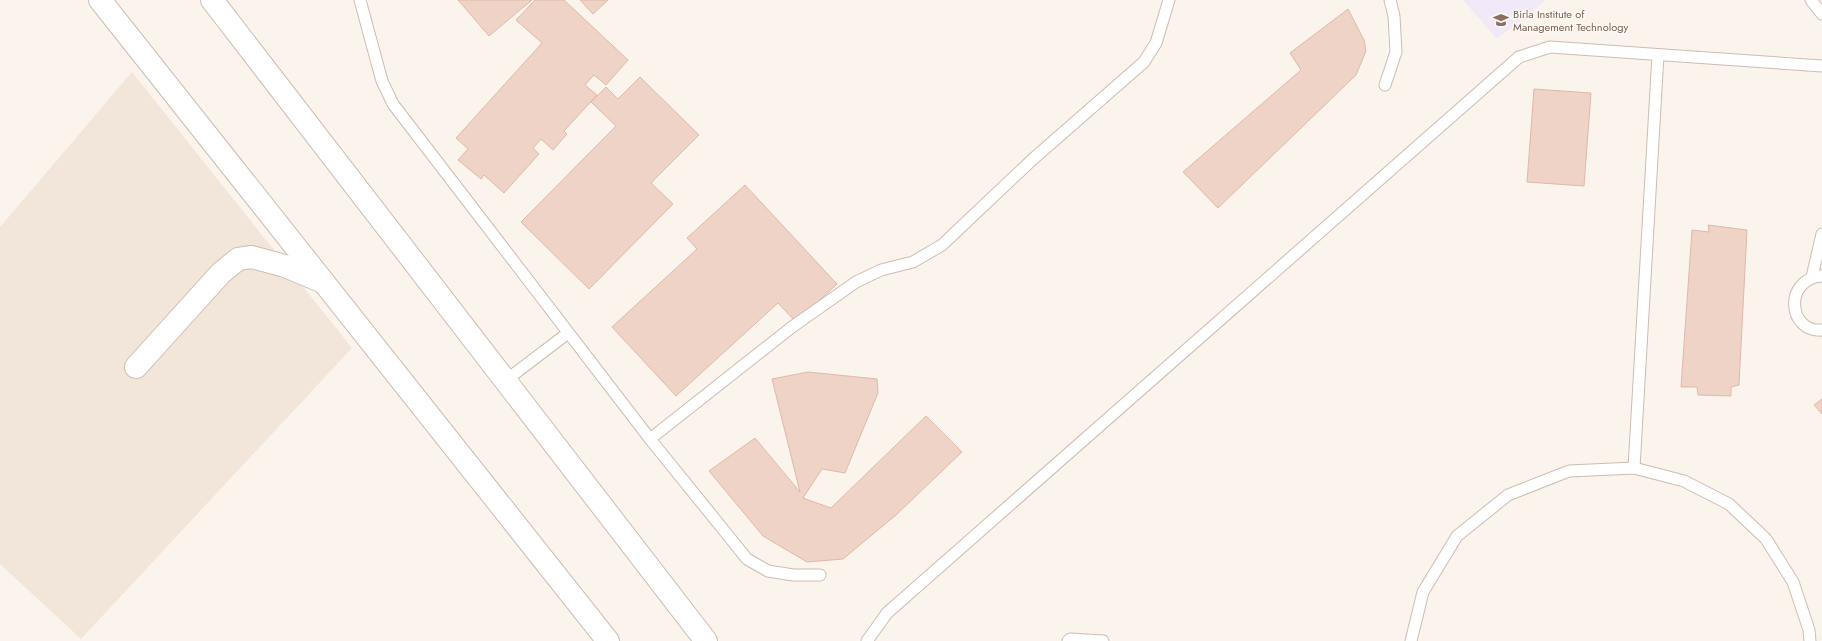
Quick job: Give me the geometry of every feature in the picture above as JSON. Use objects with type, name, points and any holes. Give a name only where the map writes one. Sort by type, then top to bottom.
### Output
[{"type":"street","points":[[100,0],[608,641]]},
{"type":"street","points":[[212,0],[706,641]]},
{"type":"street","points":[[136,367],[221,273],[238,259],[252,257],[286,266],[324,282]]},
{"type":"lane","points":[[360,0],[382,81],[393,104],[650,439],[746,559],[768,571],[793,575],[820,575]]},
{"type":"lane","points":[[650,439],[792,327],[856,282],[881,270],[913,262],[942,245],[1033,159],[1144,62],[1156,43],[1169,0]]},
{"type":"lane","points":[[1385,85],[1396,52],[1394,16],[1390,0]]},
{"type":"lane","points":[[1811,0],[1822,14]]},
{"type":"lane","points":[[867,641],[888,613],[1519,57],[1550,47],[1822,66]]},
{"type":"lane","points":[[1634,468],[1658,54]]},
{"type":"lane","points":[[1822,234],[1817,277],[1804,282],[1798,289],[1794,306],[1797,315],[1802,322],[1810,328],[1822,330]]},
{"type":"lane","points":[[505,381],[568,333]]},
{"type":"lane","points":[[1411,641],[1423,592],[1457,536],[1508,495],[1569,471],[1634,468],[1684,481],[1729,504],[1766,539],[1794,582],[1809,630],[1810,641]]},
{"type":"lane","points":[[1068,641],[1070,639],[1103,641]]},
{"type":"shaded area","name":"Birla Institute of Management Technology","points":[[1463,0],[1546,0],[1497,39]]},
{"type":"shaded area","points":[[132,72],[352,348],[81,639],[0,564],[0,227]]},
{"type":"building","points":[[458,0],[532,0],[489,36]]},
{"type":"building","points":[[535,0],[564,0],[628,60],[606,85],[594,75],[585,85],[597,95],[564,131],[567,134],[553,150],[541,139],[533,148],[539,154],[504,193],[484,175],[481,179],[458,160],[468,149],[456,138],[542,43],[516,20]]},
{"type":"building","points":[[580,0],[608,0],[593,14]]},
{"type":"building","points":[[1348,9],[1364,40],[1366,51],[1356,75],[1218,208],[1183,172],[1301,70],[1290,53]]},
{"type":"building","points":[[640,77],[699,135],[651,183],[673,204],[589,289],[521,222],[616,126],[591,102],[606,87],[618,99]]},
{"type":"building","points":[[1534,89],[1591,93],[1584,186],[1527,182]]},
{"type":"building","points":[[745,185],[837,284],[796,322],[778,303],[676,396],[612,327],[697,249],[687,238]]},
{"type":"building","points":[[1708,225],[1747,230],[1739,385],[1731,387],[1731,396],[1698,395],[1697,387],[1681,387],[1692,230],[1709,232]]},
{"type":"building","points":[[808,372],[877,379],[878,393],[845,473],[822,469],[803,498],[831,508],[926,416],[962,452],[896,515],[843,559],[807,562],[763,536],[709,471],[755,438],[800,492],[772,379]]},
{"type":"building","points":[[1822,399],[1822,414],[1814,405]]},
{"type":"place","name":"Birla Institute of Management Technology","points":[[1501,20]]}]
